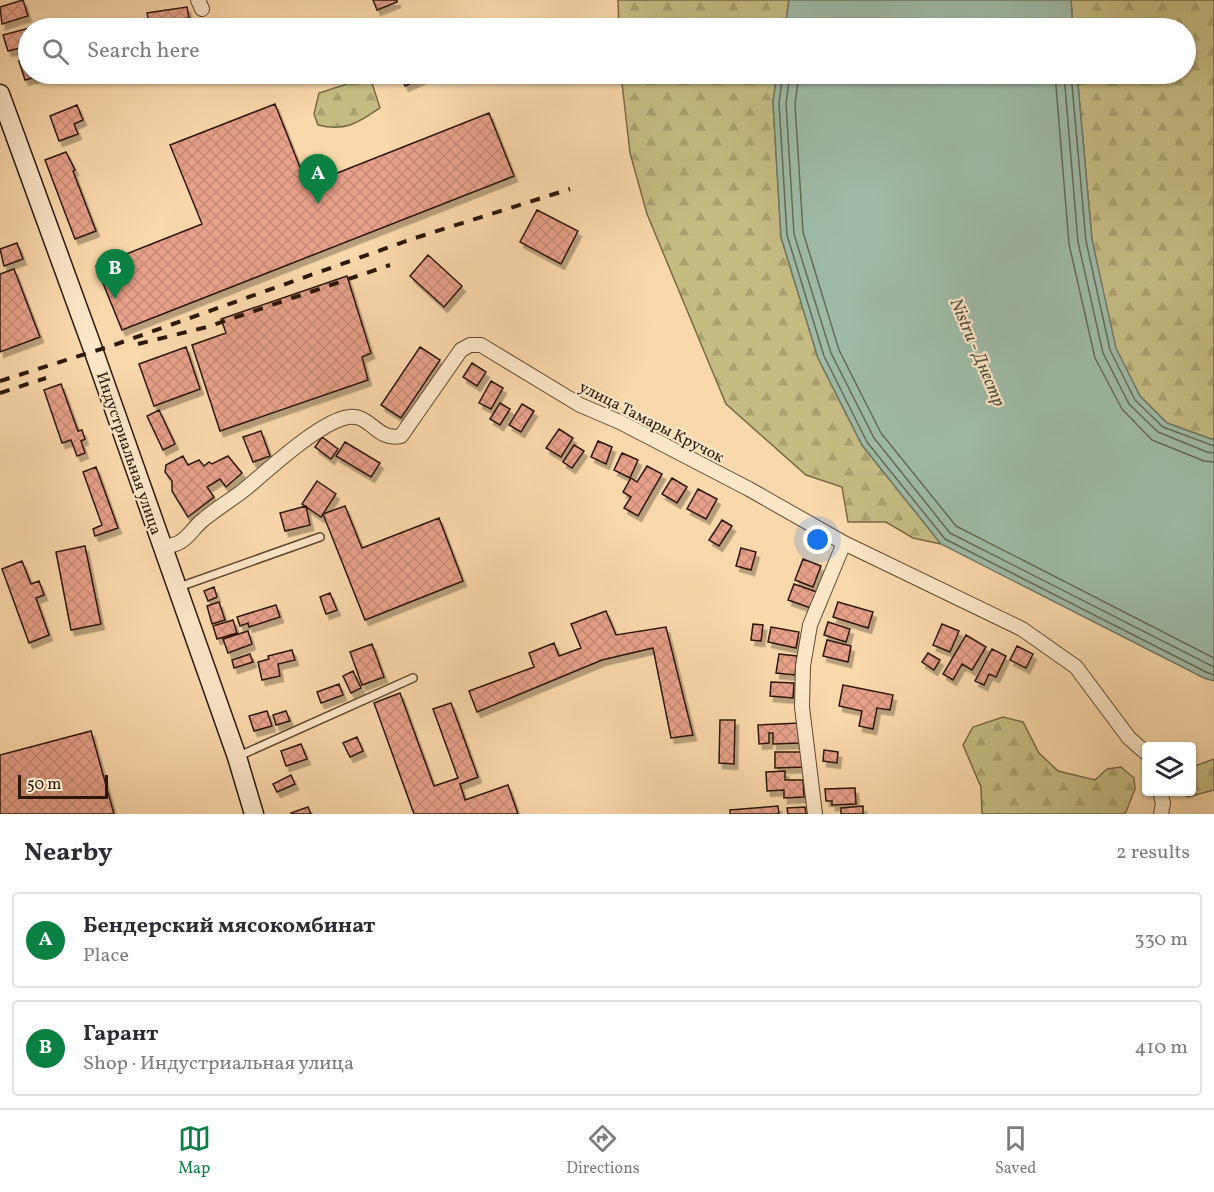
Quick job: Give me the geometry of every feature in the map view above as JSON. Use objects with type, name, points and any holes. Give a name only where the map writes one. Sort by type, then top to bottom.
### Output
[{"type":"main road","name":"Индустриальная улица","points":[[0,94],[163,548],[237,758],[254,814]]},
{"type":"street","name":"улица Тамары Кручок","points":[[163,548],[181,542],[202,520],[337,420],[352,416],[359,417],[385,436],[401,436],[460,350],[475,345],[488,348],[580,405],[620,422],[749,489],[844,543],[1022,630],[1076,668],[1130,738],[1142,749]]},
{"type":"street","points":[[814,814],[802,707],[803,666],[810,625],[844,543]]},
{"type":"street","points":[[1161,796],[1161,814]]},
{"type":"lane","points":[[177,588],[320,537]]},
{"type":"lane","points":[[237,758],[413,678]]},
{"type":"green space","points":[[618,0],[789,0],[786,18],[619,18]]},
{"type":"green space","points":[[1071,0],[1214,0],[1214,440],[1167,423],[1140,396],[1115,348],[1092,240],[1078,84],[1196,84],[1196,18],[1072,18]]},
{"type":"green space","points":[[347,84],[372,84],[380,108],[365,118],[344,127],[318,125],[314,114],[319,93]]},
{"type":"green space","points":[[622,84],[776,84],[773,102],[781,237],[818,358],[862,445],[941,544],[913,538],[886,522],[848,522],[842,487],[806,475],[726,404],[647,214],[630,153]]},
{"type":"green space","points":[[1003,717],[1023,722],[1039,753],[1058,771],[1095,780],[1107,769],[1121,767],[1134,778],[1135,789],[1126,812],[1123,814],[982,814],[981,787],[963,745],[973,727]]},
{"type":"green space","points":[[1214,759],[1214,790],[1196,795],[1196,766]]},
{"type":"water","points":[[789,0],[1071,0],[1072,18],[786,18]]},
{"type":"water","name":"Nistru - Днестр","points":[[776,84],[1078,84],[1092,240],[1116,348],[1140,396],[1167,423],[1214,440],[1214,681],[1204,678],[941,544],[862,445],[818,358],[781,237],[773,102]]},
{"type":"building","points":[[23,0],[28,16],[2,24],[0,7]]},
{"type":"building","points":[[373,0],[397,0],[397,2],[377,10]]},
{"type":"building","points":[[187,7],[189,18],[148,18],[147,13]]},
{"type":"building","points":[[18,31],[18,48],[8,51],[3,35]]},
{"type":"building","points":[[275,104],[307,185],[489,113],[514,176],[122,330],[96,266],[202,224],[170,145]]},
{"type":"building","points":[[77,105],[83,120],[74,124],[78,134],[59,141],[50,116]]},
{"type":"building","points":[[66,152],[75,170],[73,171],[96,231],[75,239],[45,160]]},
{"type":"building","points":[[537,210],[578,231],[561,264],[520,242]]},
{"type":"building","points":[[17,243],[23,259],[4,266],[0,249]]},
{"type":"building","points":[[428,255],[462,286],[444,307],[410,276]]},
{"type":"building","points":[[14,269],[40,337],[0,352],[0,274]]},
{"type":"building","points":[[347,276],[371,353],[362,357],[368,380],[220,431],[192,345],[226,333],[221,319]]},
{"type":"building","points":[[186,347],[200,389],[154,406],[139,364]]},
{"type":"building","points":[[420,347],[440,360],[401,418],[381,405]]},
{"type":"building","points":[[472,363],[486,372],[477,386],[463,377]]},
{"type":"building","points":[[491,381],[503,388],[491,409],[479,403]]},
{"type":"building","points":[[61,384],[78,431],[82,430],[85,439],[81,441],[85,453],[77,456],[71,440],[62,443],[44,390]]},
{"type":"building","points":[[500,403],[510,409],[500,425],[490,419]]},
{"type":"building","points":[[522,404],[534,411],[521,432],[509,425]]},
{"type":"building","points":[[159,410],[175,444],[163,450],[147,416]]},
{"type":"building","points":[[559,429],[573,438],[561,457],[546,448]]},
{"type":"building","points":[[261,431],[270,456],[253,462],[243,437]]},
{"type":"building","points":[[322,437],[338,449],[331,459],[315,447]]},
{"type":"building","points":[[598,441],[612,447],[606,464],[591,457]]},
{"type":"building","points":[[345,442],[380,463],[371,477],[336,456]]},
{"type":"building","points":[[574,445],[584,451],[572,468],[563,462]]},
{"type":"building","points":[[622,453],[638,460],[630,478],[614,470]]},
{"type":"building","points":[[183,456],[188,465],[199,460],[204,466],[228,456],[242,473],[226,487],[220,479],[207,487],[214,497],[188,517],[172,491],[172,481],[165,472],[166,465]]},
{"type":"building","points":[[647,466],[662,474],[638,516],[624,508],[631,497],[623,492],[631,478],[637,482]]},
{"type":"building","points":[[96,467],[118,528],[95,536],[93,529],[102,525],[83,472]]},
{"type":"building","points":[[672,478],[687,487],[677,503],[662,494]]},
{"type":"building","points":[[317,481],[336,494],[321,517],[302,504]]},
{"type":"building","points":[[698,489],[717,499],[706,519],[687,509]]},
{"type":"building","points":[[306,506],[310,525],[285,531],[280,513]]},
{"type":"building","points":[[345,506],[362,548],[439,518],[463,581],[365,620],[323,514]]},
{"type":"building","points":[[722,520],[732,526],[719,546],[709,540]]},
{"type":"building","points":[[85,546],[101,624],[71,630],[56,552]]},
{"type":"building","points":[[741,548],[756,552],[751,570],[736,566]]},
{"type":"building","points":[[803,559],[821,566],[813,587],[795,580]]},
{"type":"building","points":[[22,561],[31,584],[39,581],[44,595],[36,598],[49,635],[29,643],[2,569]]},
{"type":"building","points":[[794,584],[817,592],[811,608],[788,600]]},
{"type":"building","points":[[214,587],[217,597],[208,601],[204,591]]},
{"type":"building","points":[[330,593],[337,610],[326,614],[320,597]]},
{"type":"building","points":[[219,602],[225,620],[212,624],[207,606]]},
{"type":"building","points":[[838,602],[873,612],[868,628],[833,617]]},
{"type":"building","points":[[276,605],[280,617],[249,627],[248,623],[240,626],[237,617]]},
{"type":"building","points":[[606,611],[616,635],[666,627],[693,735],[671,738],[653,648],[602,660],[477,712],[469,691],[534,667],[529,653],[554,643],[559,656],[581,648],[571,624]]},
{"type":"building","points":[[233,620],[237,633],[217,639],[213,626]]},
{"type":"building","points":[[828,622],[850,629],[846,642],[824,635]]},
{"type":"building","points":[[753,624],[763,625],[761,641],[751,640]]},
{"type":"building","points":[[942,624],[959,631],[950,652],[933,645]]},
{"type":"building","points":[[771,627],[799,632],[796,648],[768,642]]},
{"type":"building","points":[[248,631],[252,644],[228,653],[223,639]]},
{"type":"building","points":[[966,635],[986,647],[972,670],[962,664],[953,680],[943,674]]},
{"type":"building","points":[[827,640],[851,646],[848,662],[823,656]]},
{"type":"building","points":[[372,644],[384,677],[362,685],[350,652]]},
{"type":"building","points":[[1017,646],[1033,654],[1026,668],[1010,660]]},
{"type":"building","points":[[992,649],[1006,656],[996,677],[989,674],[984,685],[975,681]]},
{"type":"building","points":[[292,650],[295,660],[278,664],[280,676],[262,680],[258,662],[269,659],[268,656]]},
{"type":"building","points":[[928,653],[940,660],[934,670],[922,662]]},
{"type":"building","points":[[250,654],[253,662],[234,668],[232,660]]},
{"type":"building","points":[[779,654],[797,656],[795,675],[776,673]]},
{"type":"building","points":[[353,671],[361,688],[351,693],[343,676]]},
{"type":"building","points":[[771,682],[794,683],[793,698],[770,696]]},
{"type":"building","points":[[339,684],[343,695],[321,703],[317,692]]},
{"type":"building","points":[[843,685],[893,695],[890,710],[877,708],[873,729],[859,726],[862,711],[839,706]]},
{"type":"building","points":[[400,693],[434,786],[458,778],[433,709],[451,703],[478,777],[460,784],[465,800],[508,785],[518,814],[414,814],[374,703]]},
{"type":"building","points":[[267,711],[272,726],[254,731],[249,716]]},
{"type":"building","points":[[286,711],[290,721],[276,725],[273,715]]},
{"type":"building","points":[[720,720],[735,720],[734,764],[719,763]]},
{"type":"building","points":[[799,723],[800,743],[773,744],[773,733],[769,733],[769,743],[759,744],[758,725]]},
{"type":"building","points":[[91,731],[114,814],[0,814],[0,755]]},
{"type":"building","points":[[357,737],[363,751],[350,757],[343,743]]},
{"type":"building","points":[[301,744],[307,759],[286,766],[281,751]]},
{"type":"building","points":[[824,750],[838,752],[837,763],[823,761]]},
{"type":"building","points":[[775,752],[804,752],[805,767],[775,768]]},
{"type":"building","points":[[785,771],[785,780],[803,780],[804,797],[784,798],[784,790],[767,791],[766,772]]},
{"type":"building","points":[[291,775],[295,784],[277,792],[273,784]]},
{"type":"building","points":[[855,788],[856,804],[832,805],[832,801],[826,801],[825,789]]},
{"type":"building","points":[[778,806],[779,814],[730,814],[730,810]]},
{"type":"building","points":[[863,806],[863,814],[841,814],[841,808]]},
{"type":"building","points":[[308,807],[311,814],[291,814],[291,813]]},
{"type":"building","points":[[805,807],[806,814],[788,814],[787,808]]},
{"type":"railway","points":[[0,381],[114,345],[412,239],[570,189]]},
{"type":"railway","points":[[138,344],[207,327],[390,265]]},
{"type":"railway","points":[[0,393],[46,378]]},
{"type":"place","name":"Бендерский мясокомбинат","points":[[318,204]]},
{"type":"place","name":"Гарант","points":[[115,299]]}]
